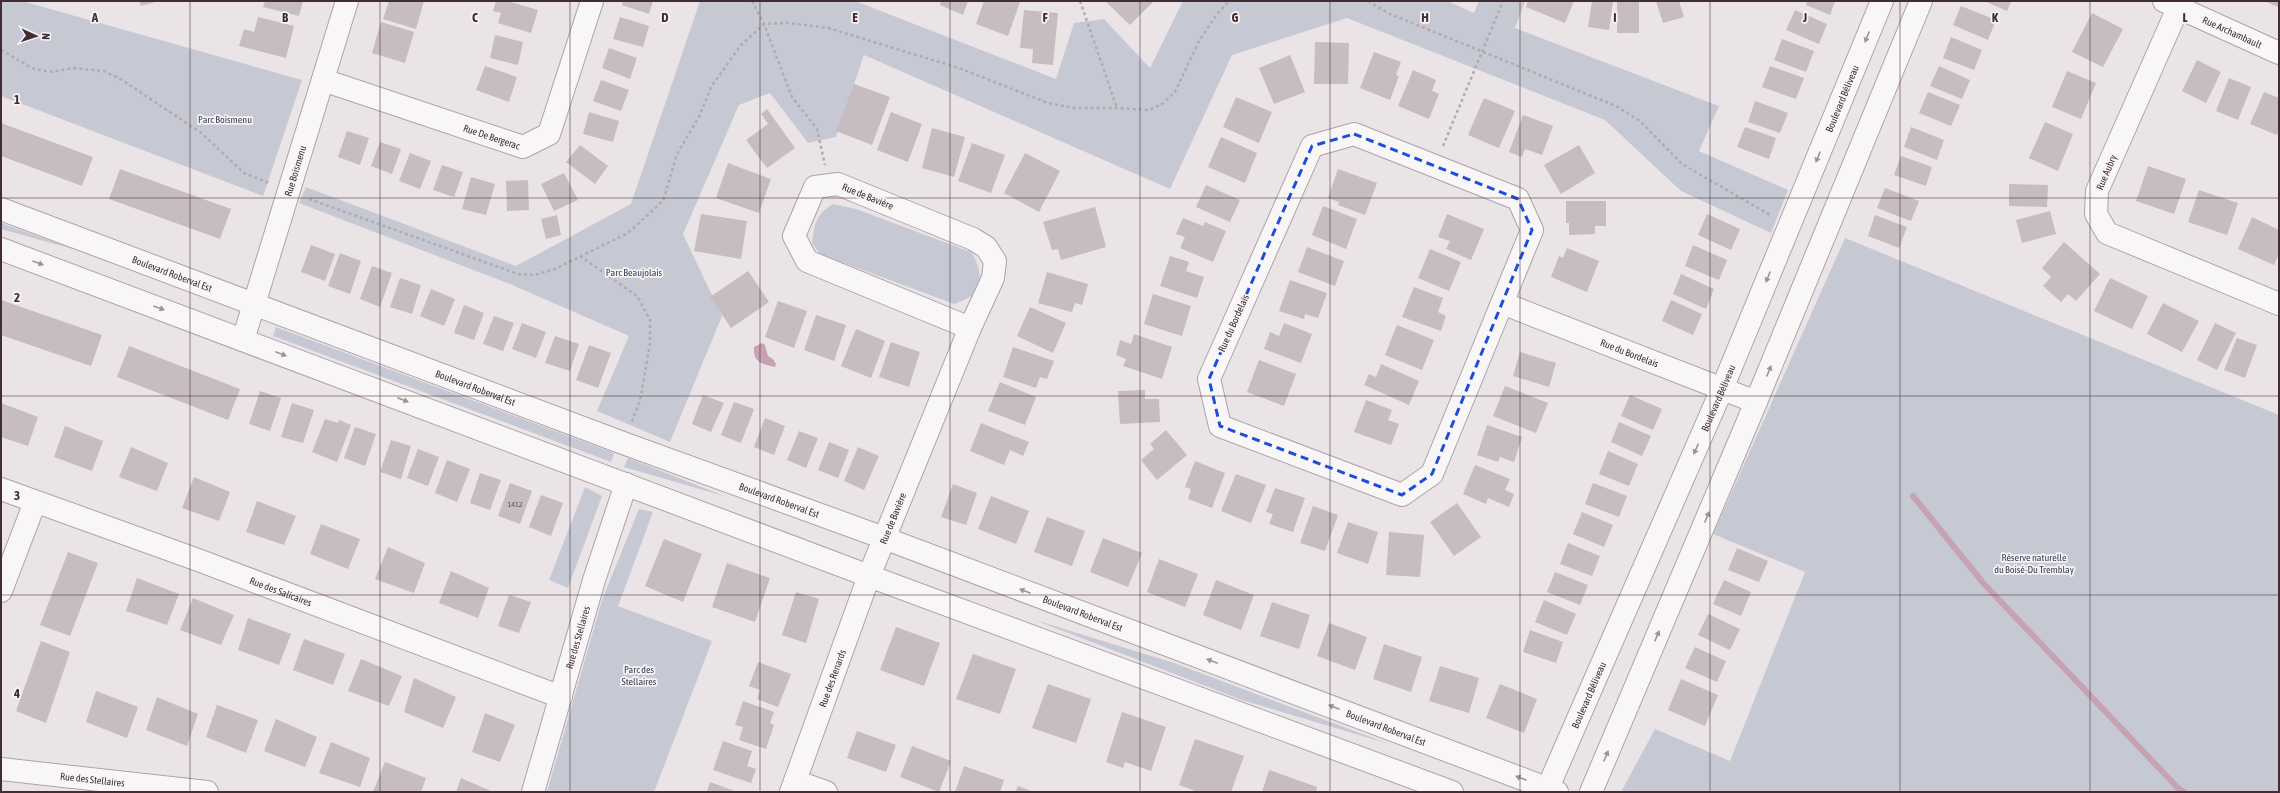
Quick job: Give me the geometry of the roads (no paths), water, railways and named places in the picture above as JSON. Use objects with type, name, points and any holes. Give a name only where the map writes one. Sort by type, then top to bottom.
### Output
[{"type":"street","name":"Rue Boismenu","points":[[243,340],[347,1]]},
{"type":"street","name":"Rue De Bergerac","points":[[323,80],[523,147],[549,134],[592,1]]},
{"type":"street","name":"Boulevard Béliveau","points":[[1551,791],[1722,389],[1882,1]]},
{"type":"street","points":[[1591,792],[1756,402],[1921,1]]},
{"type":"street","name":"Rue Archambault","points":[[2171,5],[2279,53]]},
{"type":"street","name":"Rue Aubry","points":[[2171,5],[2097,192],[2096,214],[2107,233],[2279,304]]},
{"type":"street","name":"Rue du Bordelais","points":[[1354,134],[1518,199],[1532,230],[1502,302],[1432,474],[1402,496],[1220,426],[1208,379],[1312,146],[1354,134]]},
{"type":"street","name":"Rue de Bavière","points":[[869,576],[970,328],[993,278],[995,261],[986,247],[973,239],[838,184],[815,187],[794,236],[807,261],[970,328]]},
{"type":"street","name":"Boulevard Roberval Est","points":[[1,209],[623,443],[884,538],[1551,791]]},
{"type":"street","points":[[1,249],[869,576],[1452,792]]},
{"type":"street","name":"Rue du Bordelais","points":[[1502,302],[1756,402]]},
{"type":"street","name":"Rue des Stellaires","points":[[532,792],[594,580],[626,484]]},
{"type":"street","name":"Rue des Salicaires","points":[[1,489],[198,560],[560,697]]},
{"type":"street","points":[[1,591],[35,502]]},
{"type":"street","name":"Rue des Renards","points":[[826,792],[793,786],[869,576]]},
{"type":"street","name":"Rue des Stellaires","points":[[1,769],[207,792]]},
{"type":"waterway","points":[[1913,496],[1984,584],[2178,788],[2184,792]]},
{"type":"park label","name":"Parc Boismenu","points":[[225,119]]},
{"type":"park label","name":"Parc Beaujolais","points":[[634,272]]},
{"type":"park label","name":"Réserve naturelle du Boisé-Du Tremblay","points":[[2034,562]]},
{"type":"park label","name":"Parc des Stellaires","points":[[639,674]]}]
